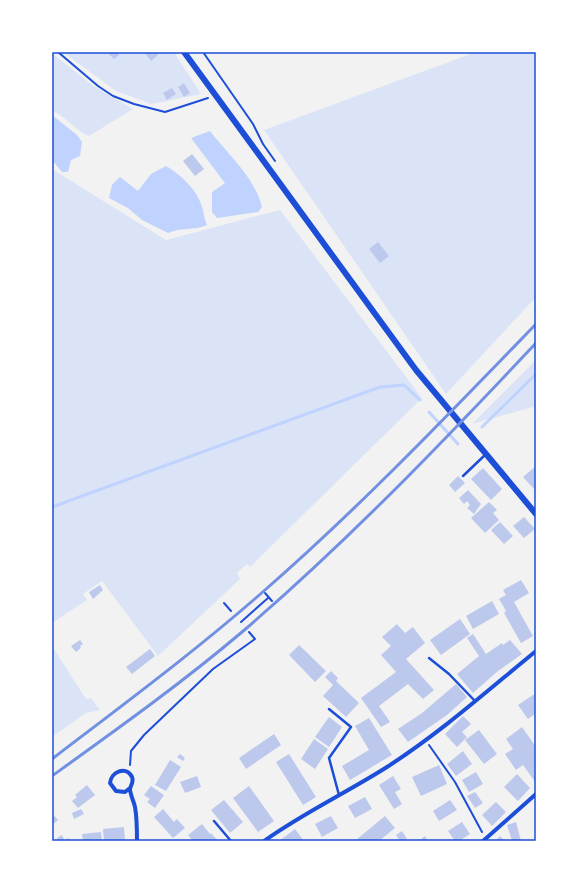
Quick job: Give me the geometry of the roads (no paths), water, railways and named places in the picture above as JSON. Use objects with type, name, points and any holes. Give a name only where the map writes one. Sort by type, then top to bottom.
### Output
[{"type":"street","points":[[184,52],[416,370],[536,514]]},
{"type":"street","points":[[264,841],[292,821],[387,767],[426,740],[476,702],[536,651]]},
{"type":"street","points":[[130,788],[120,793],[113,789],[110,783],[115,773],[123,771],[127,772],[133,781],[130,788],[135,808],[137,841]]},
{"type":"street","points":[[485,839],[536,794]]},
{"type":"lane","points":[[464,476],[486,455]]},
{"type":"lane","points":[[429,658],[449,674],[476,702]]},
{"type":"lane","points":[[329,709],[350,727],[329,758],[339,795]]},
{"type":"lane","points":[[214,821],[231,841]]},
{"type":"water","points":[[52,115],[77,135],[82,142],[80,156],[71,160],[68,172],[62,172],[52,160]]},
{"type":"water","points":[[210,131],[240,167],[253,186],[262,207],[258,212],[217,218],[212,212],[212,192],[225,183],[191,138]]},
{"type":"water","points":[[166,166],[177,173],[191,187],[199,198],[207,225],[168,233],[142,220],[128,208],[109,198],[112,185],[120,177],[138,191],[151,174]]},
{"type":"waterway","points":[[482,427],[536,374]]},
{"type":"waterway","points":[[52,507],[380,387],[404,385],[420,400]]},
{"type":"waterway","points":[[429,412],[458,444]]},
{"type":"railway","points":[[52,759],[213,634],[265,590],[335,526],[403,460],[536,324]]},
{"type":"railway","points":[[52,776],[196,670],[281,598],[393,491],[536,343]]}]
